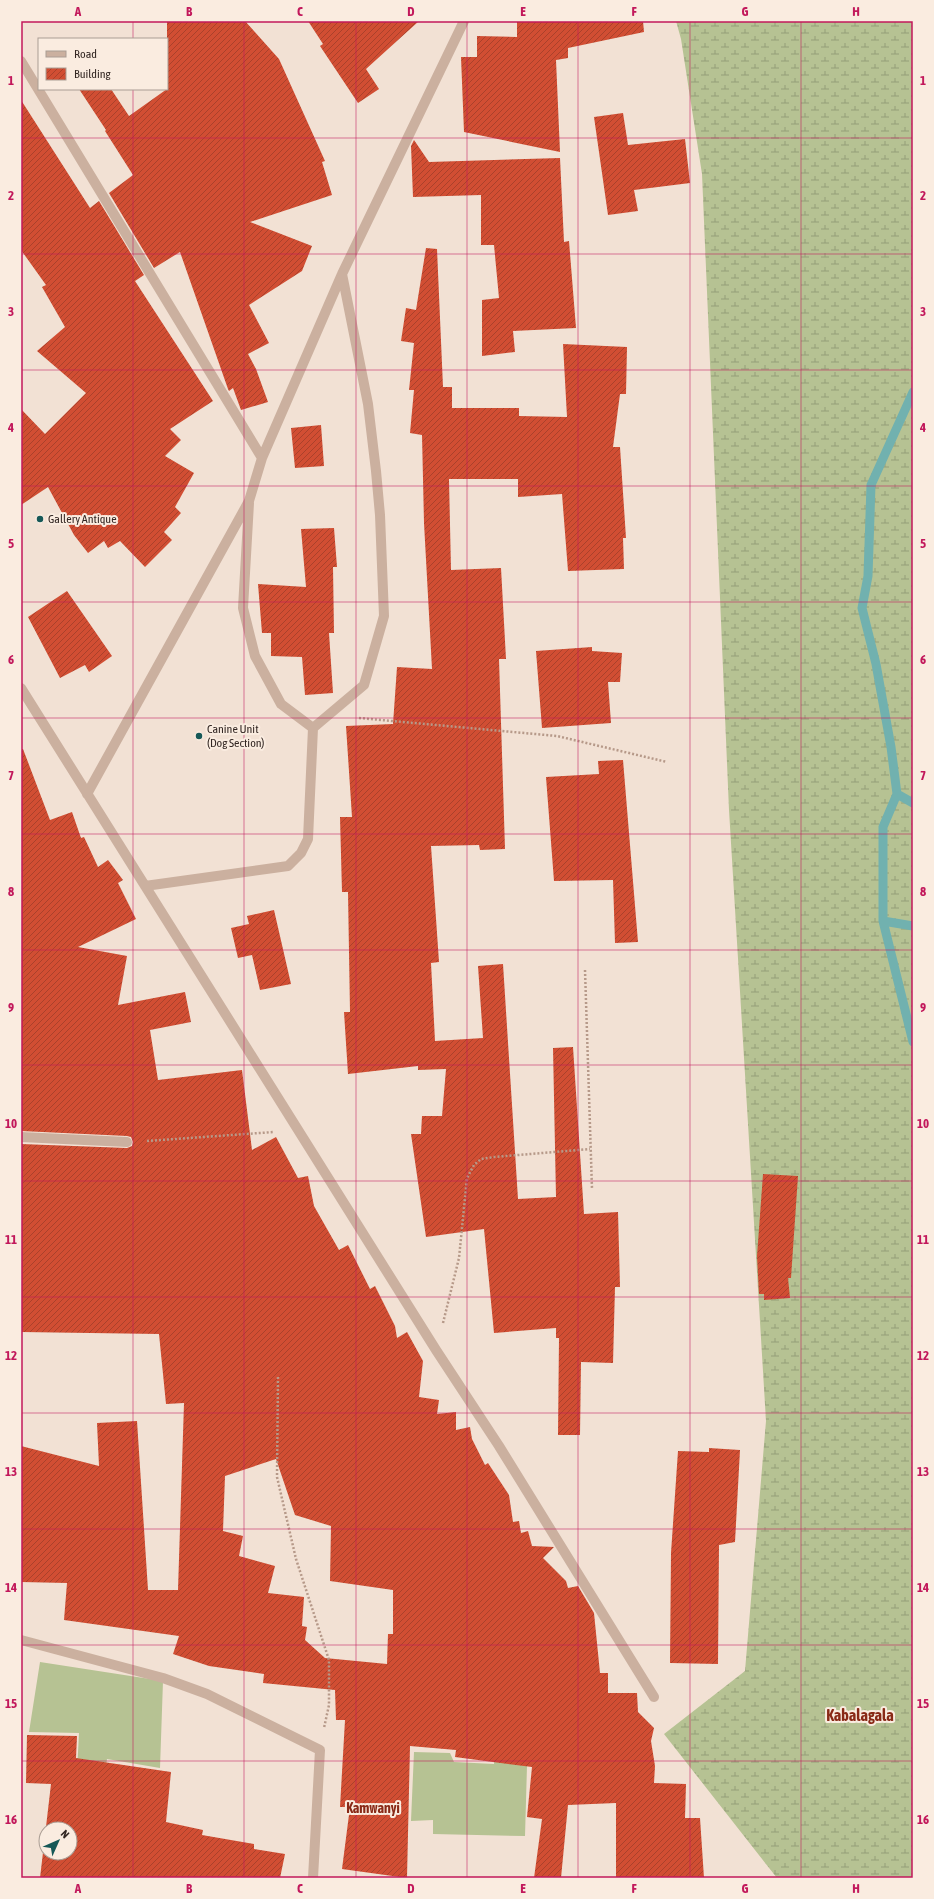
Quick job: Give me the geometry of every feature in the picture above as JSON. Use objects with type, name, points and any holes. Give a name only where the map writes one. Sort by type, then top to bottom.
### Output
[{"type":"street","points":[[87,794],[249,501],[262,458],[342,274],[464,21]]},
{"type":"street","points":[[21,61],[38,89]]},
{"type":"street","points":[[39,90],[262,458]]},
{"type":"street","points":[[145,886],[288,866],[301,853],[308,839],[313,728],[364,686],[384,616],[380,515],[368,404],[342,274]]},
{"type":"street","points":[[249,501],[243,608],[255,656],[281,704],[313,728]]},
{"type":"street","points":[[21,688],[436,1350],[499,1446],[654,1697]]},
{"type":"street","points":[[21,1137],[127,1142]]},
{"type":"street","points":[[21,1640],[163,1678],[207,1694],[320,1750],[312,1878]]},
{"type":"path","points":[[329,715],[557,736],[666,762]]},
{"type":"path","points":[[585,970],[592,1189]]},
{"type":"path","points":[[127,1142],[298,1130]]},
{"type":"path","points":[[436,1350],[459,1258],[467,1178],[474,1165],[481,1159],[494,1156],[590,1149]]},
{"type":"path","points":[[278,1377],[277,1477],[296,1559],[329,1660],[329,1705],[320,1750]]},
{"type":"green space","points":[[676,21],[913,21],[913,1878],[777,1878],[664,1734],[745,1671],[766,1421],[729,810],[702,174],[681,39]]},
{"type":"green space","points":[[40,1662],[163,1681],[160,1768],[107,1759],[101,1801],[76,1791],[79,1733],[29,1732]]},
{"type":"green space","points":[[497,1727],[528,1731],[525,1836],[433,1834],[433,1820],[411,1821],[414,1752],[450,1753],[454,1762],[494,1764]]},
{"type":"building","points":[[167,21],[245,21],[279,59],[325,161],[322,162],[332,195],[250,222],[312,246],[302,271],[249,305],[269,343],[248,354],[256,369],[268,402],[241,410],[233,388],[229,391],[228,389],[180,252],[154,268],[109,193],[133,175],[80,90],[112,90],[129,116],[166,90],[168,90]]},
{"type":"building","points":[[308,21],[419,21],[366,69],[379,89],[358,103],[320,46],[323,44]]},
{"type":"building","points":[[517,21],[643,21],[644,32],[568,48],[568,58],[556,60],[560,152],[464,132],[461,57],[477,57],[477,36],[517,37]]},
{"type":"building","points":[[21,100],[90,208],[99,201],[144,275],[135,281],[213,401],[170,429],[181,440],[165,456],[194,473],[175,507],[181,513],[164,532],[172,540],[145,567],[120,541],[108,548],[104,541],[88,553],[74,535],[48,487],[21,505],[21,409],[45,434],[86,393],[37,351],[65,327],[42,287],[46,285],[21,250]]},
{"type":"building","points":[[623,113],[628,145],[685,139],[690,183],[634,190],[638,211],[608,215],[594,117]]},
{"type":"building","points":[[414,140],[429,162],[560,158],[564,242],[569,241],[576,328],[513,331],[515,352],[482,356],[482,300],[499,298],[494,245],[481,245],[481,195],[413,197],[411,146]]},
{"type":"building","points":[[426,248],[437,249],[443,387],[452,387],[452,408],[519,408],[519,416],[567,417],[563,344],[627,347],[626,394],[620,394],[613,447],[620,447],[626,538],[623,538],[624,569],[568,571],[562,494],[518,497],[518,479],[449,479],[451,570],[501,568],[506,659],[499,659],[505,849],[480,850],[479,845],[431,846],[439,962],[431,963],[435,1041],[483,1038],[478,966],[503,964],[518,1199],[556,1197],[553,1048],[573,1047],[584,1214],[618,1212],[620,1287],[615,1287],[613,1363],[581,1362],[580,1435],[558,1435],[559,1338],[556,1338],[556,1328],[494,1333],[484,1229],[426,1237],[411,1134],[421,1134],[422,1116],[442,1116],[446,1069],[418,1070],[418,1066],[348,1074],[344,1012],[350,1012],[348,892],[342,892],[340,817],[352,817],[346,726],[393,724],[397,667],[432,669],[424,523],[422,435],[410,433],[414,390],[409,390],[414,343],[401,341],[406,308],[416,310]]},
{"type":"building","points":[[321,425],[324,466],[295,468],[291,428]]},
{"type":"building","points":[[334,528],[337,567],[333,567],[334,633],[329,633],[333,693],[305,695],[302,657],[271,656],[271,633],[262,633],[258,584],[306,587],[301,529]]},
{"type":"building","points":[[67,591],[112,656],[89,672],[85,665],[60,678],[28,617]]},
{"type":"building","points":[[592,647],[592,651],[622,653],[620,682],[608,682],[611,723],[542,728],[536,651]]},
{"type":"building","points":[[21,749],[23,749],[50,820],[72,812],[81,838],[84,837],[98,867],[108,860],[123,880],[118,883],[136,919],[78,947],[127,956],[118,1005],[185,992],[191,1022],[150,1030],[158,1080],[242,1070],[252,1150],[276,1137],[298,1178],[308,1176],[314,1206],[339,1250],[348,1245],[370,1289],[375,1286],[395,1326],[397,1338],[407,1332],[423,1361],[419,1397],[439,1400],[437,1414],[456,1412],[456,1430],[470,1427],[472,1439],[485,1465],[488,1463],[509,1495],[513,1522],[519,1521],[521,1533],[528,1531],[532,1546],[554,1547],[543,1558],[566,1581],[568,1588],[578,1586],[594,1613],[600,1673],[608,1673],[608,1693],[637,1693],[638,1712],[654,1728],[651,1741],[655,1766],[654,1783],[686,1784],[685,1818],[700,1818],[704,1878],[616,1878],[616,1803],[568,1805],[561,1878],[534,1878],[542,1819],[527,1817],[532,1767],[455,1757],[456,1750],[410,1746],[407,1878],[342,1869],[350,1807],[340,1807],[345,1720],[336,1720],[335,1690],[263,1683],[264,1674],[209,1666],[173,1654],[179,1636],[64,1620],[67,1583],[21,1582],[21,1446],[99,1466],[97,1423],[137,1421],[148,1590],[178,1590],[184,1403],[166,1404],[159,1334],[21,1332],[21,1144],[127,1148],[132,1146],[133,1142],[131,1137],[127,1136],[21,1131]],"holes":[[[276,1459],[295,1515],[331,1526],[330,1581],[393,1590],[393,1634],[388,1634],[387,1664],[325,1658],[305,1640],[307,1627],[302,1626],[304,1597],[268,1593],[275,1566],[239,1556],[243,1536],[223,1531],[225,1476]]]},
{"type":"building","points":[[623,760],[638,942],[615,943],[613,880],[554,881],[546,777],[599,774],[598,761]]},
{"type":"building","points":[[274,910],[291,984],[260,990],[252,955],[238,958],[231,928],[249,924],[247,916]]},
{"type":"building","points":[[763,1174],[798,1176],[791,1278],[788,1278],[790,1298],[764,1300],[764,1294],[759,1294],[757,1256]]},
{"type":"building","points":[[709,1448],[740,1450],[735,1542],[719,1545],[718,1664],[670,1663],[671,1553],[678,1451],[709,1452]]},
{"type":"building","points":[[27,1735],[77,1736],[76,1758],[171,1772],[166,1822],[203,1830],[202,1835],[254,1844],[254,1849],[285,1854],[280,1878],[40,1878],[42,1861],[78,1861],[78,1821],[47,1821],[51,1784],[26,1783]]},
{"type":"waterway","points":[[913,392],[871,485],[868,576],[862,608],[876,664],[891,747],[897,794],[883,827],[883,921],[913,1042]]},
{"type":"waterway","points":[[897,794],[913,803]]},
{"type":"waterway","points":[[883,921],[913,926]]},
{"type":"place","name":"Gallery Antique","points":[[40,519]]},
{"type":"place","name":"Canine Unit (Dog Section)","points":[[199,736]]},
{"type":"district","name":"Kabalagala","points":[[860,1715]]},
{"type":"district","name":"Kamwanyi","points":[[373,1808]]}]
